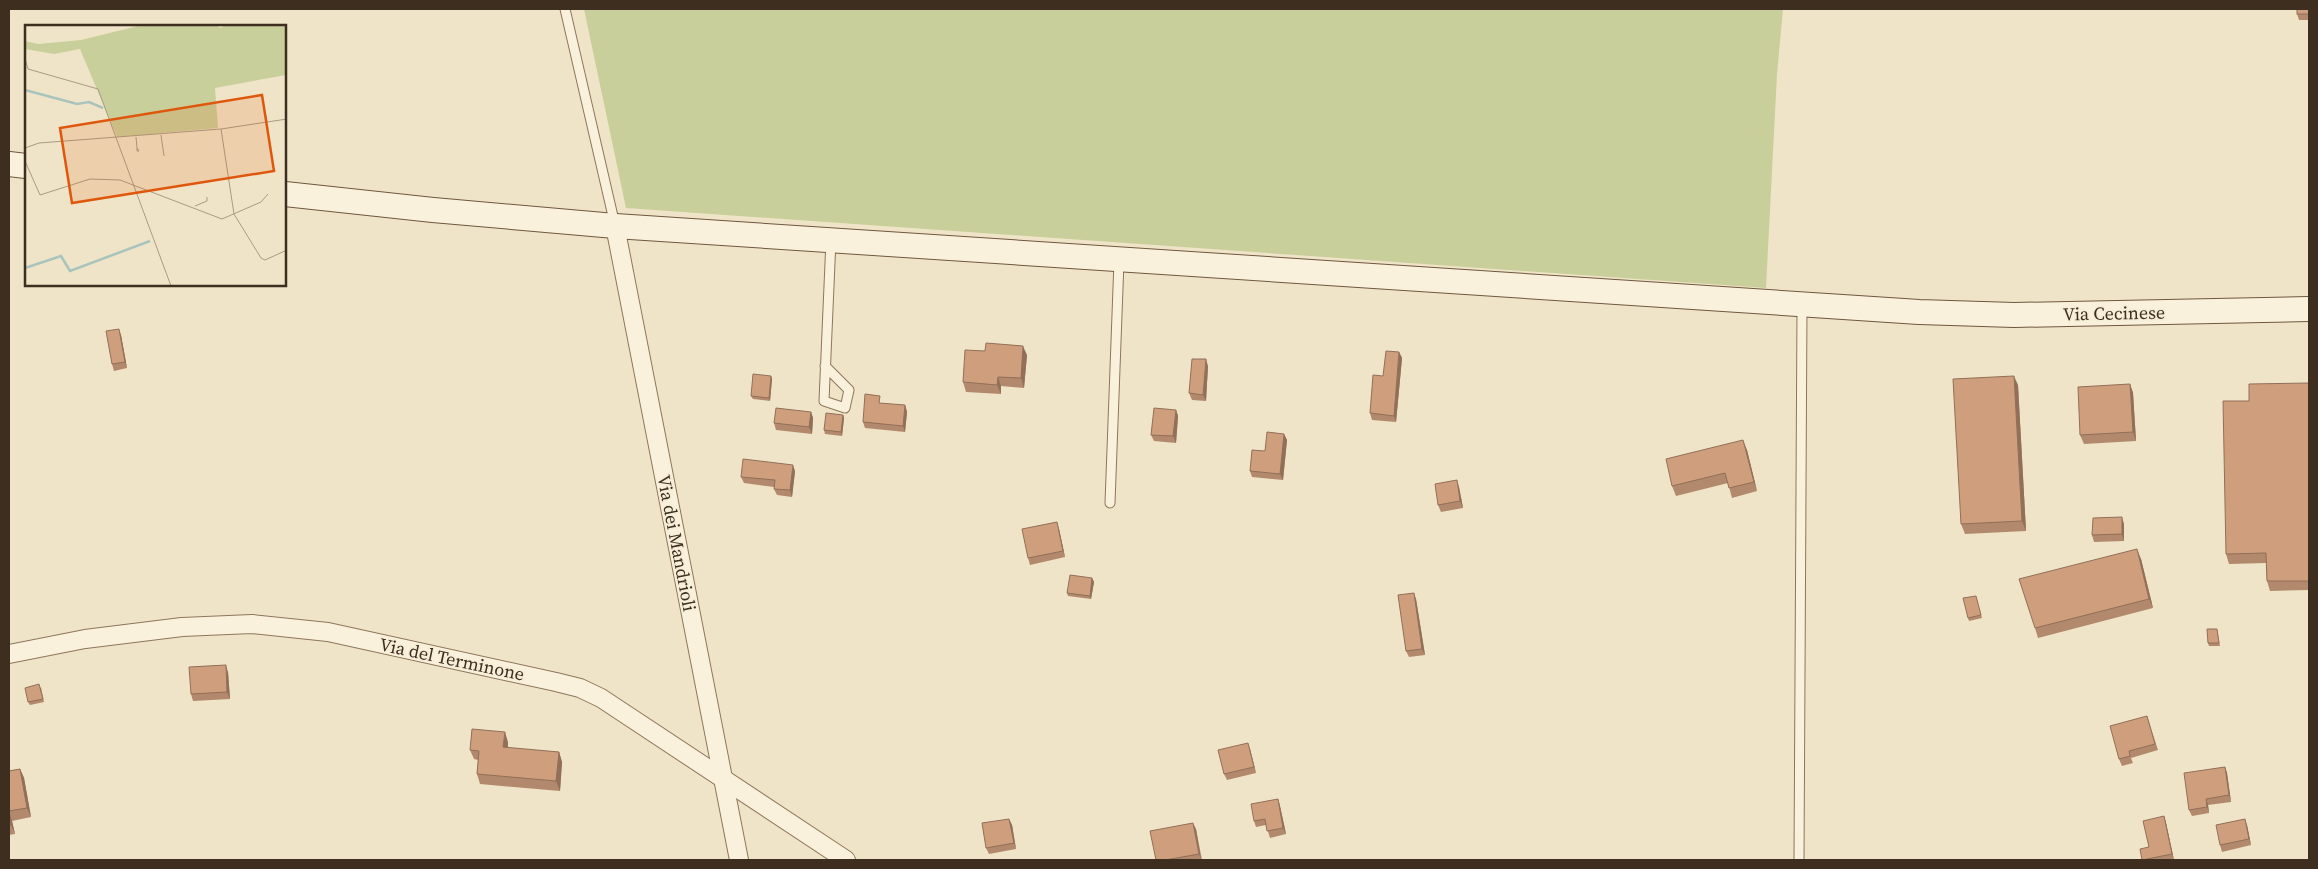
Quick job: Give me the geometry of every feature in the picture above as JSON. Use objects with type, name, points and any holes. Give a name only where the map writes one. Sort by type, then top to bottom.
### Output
[{"type":"main road","points":[[9,164],[25,166]]},
{"type":"main road","name":"Via Cecinese","points":[[286,194],[433,210],[615,226],[1919,312],[2014,315],[2309,309]]},
{"type":"street","name":"Via dei Mandrioli","points":[[615,226],[739,860]]},
{"type":"street","name":"Via del Terminone","points":[[9,654],[85,639],[182,627],[252,624],[328,632],[580,688],[601,698],[846,860]]},
{"type":"lane","points":[[565,9],[615,226]]},
{"type":"lane","points":[[825,366],[831,240]]},
{"type":"lane","points":[[1110,503],[1119,258]]},
{"type":"lane","points":[[1799,860],[1802,305]]},
{"type":"green space","points":[[584,9],[1783,9],[1777,74],[1766,288],[626,208]]},
{"type":"building","points":[[2297,9],[2309,9],[2309,14],[2297,14]]},
{"type":"building","points":[[119,329],[125,362],[112,364],[106,331]]},
{"type":"building","points":[[986,343],[1023,346],[1021,378],[998,377],[997,385],[963,382],[965,350],[985,351]]},
{"type":"building","points":[[1386,351],[1399,352],[1394,416],[1370,413],[1373,375],[1383,376]]},
{"type":"building","points":[[1192,359],[1206,359],[1203,395],[1189,393]]},
{"type":"building","points":[[753,374],[771,376],[769,398],[751,396]]},
{"type":"building","points":[[2014,376],[2022,521],[1961,524],[1953,379]]},
{"type":"building","points":[[2309,383],[2309,581],[2267,581],[2266,553],[2226,554],[2223,401],[2249,401],[2249,384]]},
{"type":"building","points":[[2130,384],[2133,432],[2080,435],[2078,387]]},
{"type":"building","points":[[865,394],[880,396],[879,403],[905,405],[903,426],[863,422]]},
{"type":"building","points":[[776,408],[811,412],[809,427],[774,423]]},
{"type":"building","points":[[1154,408],[1176,410],[1173,436],[1151,435]]},
{"type":"building","points":[[826,413],[843,415],[841,432],[824,430]]},
{"type":"building","points":[[1267,432],[1284,434],[1280,474],[1250,471],[1252,450],[1265,451]]},
{"type":"building","points":[[1743,440],[1754,482],[1729,488],[1725,473],[1672,486],[1666,459]]},
{"type":"building","points":[[743,459],[793,465],[790,490],[774,489],[775,480],[741,477]]},
{"type":"building","points":[[1457,480],[1460,501],[1438,505],[1435,484]]},
{"type":"building","points":[[2122,517],[2122,534],[2092,535],[2093,518]]},
{"type":"building","points":[[1057,522],[1063,551],[1028,558],[1022,529]]},
{"type":"building","points":[[2137,549],[2149,599],[2035,628],[2019,579]]},
{"type":"building","points":[[1070,575],[1092,578],[1090,596],[1067,593]]},
{"type":"building","points":[[1414,593],[1422,649],[1406,651],[1398,595]]},
{"type":"building","points":[[1976,596],[1981,615],[1968,618],[1963,598]]},
{"type":"building","points":[[2207,629],[2217,629],[2219,643],[2208,643]]},
{"type":"building","points":[[226,665],[227,692],[191,694],[189,667]]},
{"type":"building","points":[[39,684],[43,699],[28,702],[25,688]]},
{"type":"building","points":[[2147,716],[2155,744],[2129,751],[2130,756],[2119,759],[2110,726]]},
{"type":"building","points":[[472,729],[505,732],[503,747],[559,752],[556,781],[477,774],[479,751],[470,750]]},
{"type":"building","points":[[1248,743],[1254,767],[1224,774],[1218,750]]},
{"type":"building","points":[[2225,767],[2229,795],[2206,799],[2207,807],[2189,810],[2184,773]]},
{"type":"building","points":[[20,769],[27,808],[9,811],[9,771]]},
{"type":"building","points":[[1278,799],[1283,828],[1267,831],[1265,819],[1254,821],[1251,804]]},
{"type":"building","points":[[2164,816],[2172,854],[2142,860],[2140,849],[2149,847],[2143,821]]},
{"type":"building","points":[[1009,819],[1014,843],[986,848],[982,823]]},
{"type":"building","points":[[2245,819],[2249,839],[2220,845],[2216,825]]},
{"type":"building","points":[[1193,823],[1199,854],[1156,860],[1150,831]]}]
